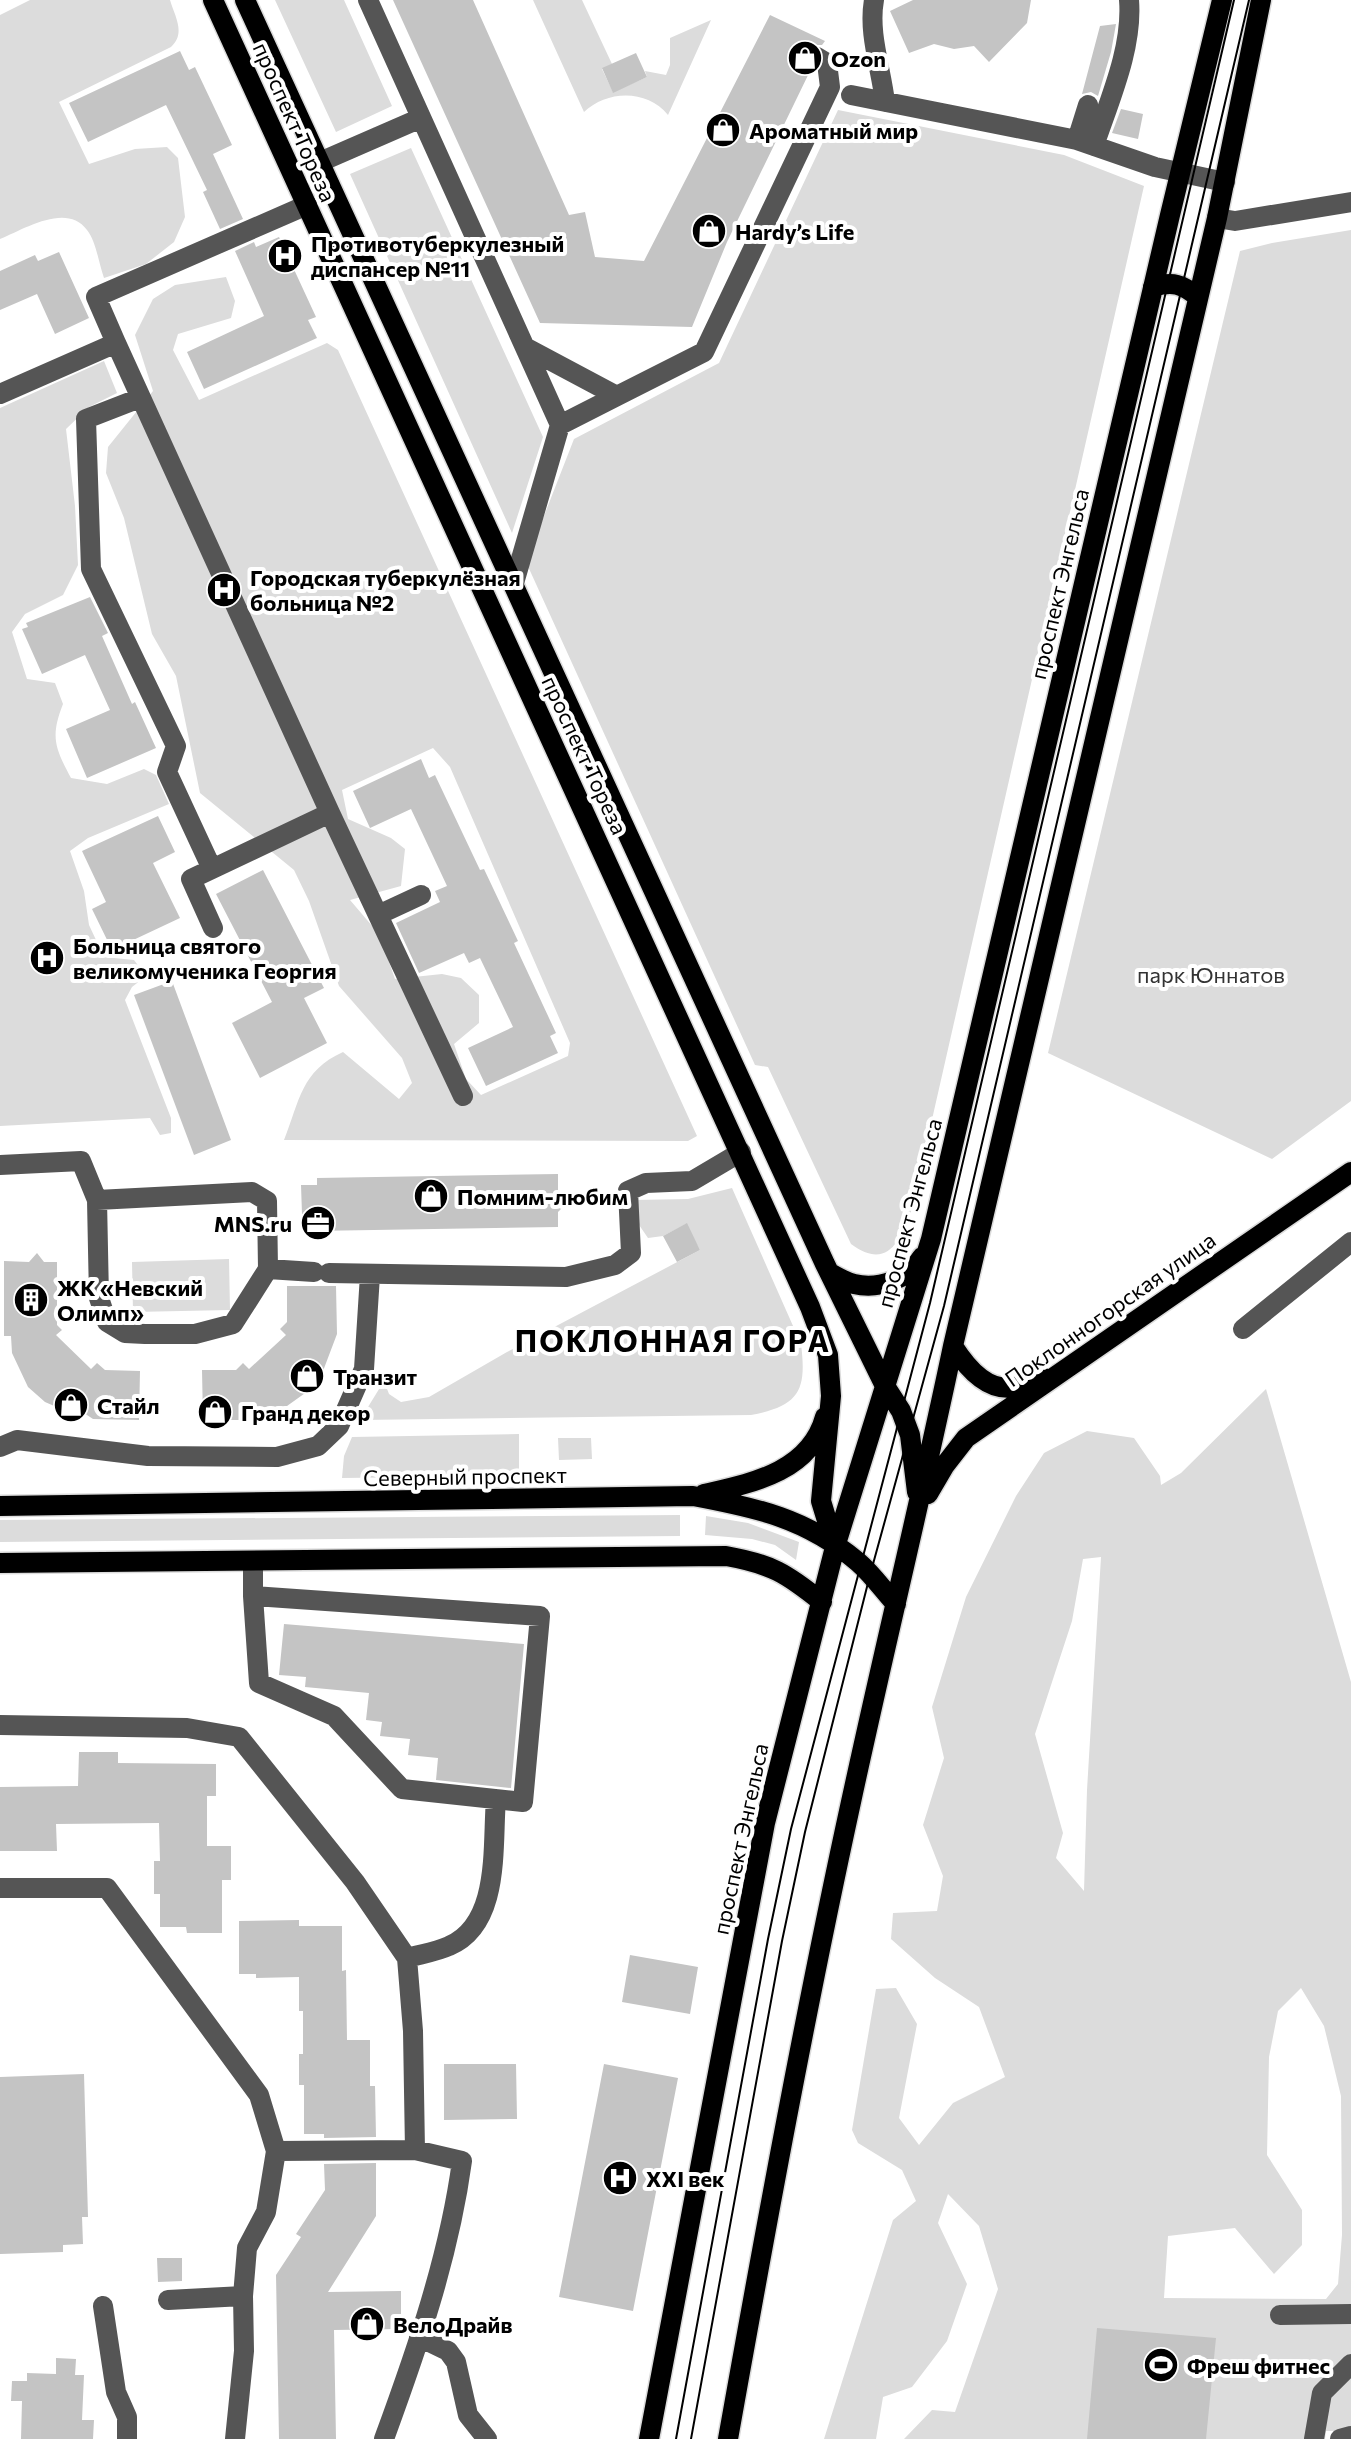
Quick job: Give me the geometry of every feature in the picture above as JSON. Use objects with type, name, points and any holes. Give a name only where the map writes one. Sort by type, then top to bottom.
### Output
[{"type":"main road","name":"проспект Тореза","points":[[213,0],[741,1152],[824,1343],[831,1396],[821,1501],[835,1547]]},
{"type":"main road","name":"проспект Тореза","points":[[245,0],[830,1273],[885,1386],[901,1411],[910,1435],[919,1508]]},
{"type":"main road","name":"проспект Энгельса","points":[[649,2439],[765,1823],[835,1547],[931,1239],[1222,0]]},
{"type":"main road","points":[[728,2439],[770,2203],[850,1802],[919,1508],[953,1346],[1217,218],[1261,0]]},
{"type":"main road","points":[[1153,287],[1169,282],[1183,285],[1198,297]]},
{"type":"main road","name":"Поклонногорская улица","points":[[953,1346],[970,1372],[987,1383],[1005,1387],[1022,1386],[1351,1157]]},
{"type":"main road","name":"Поклонногорская улица","points":[[919,1508],[966,1438],[1351,1172]]},
{"type":"main road","points":[[830,1273],[852,1284],[877,1286],[901,1278],[920,1262],[931,1239]]},
{"type":"main road","points":[[693,1496],[755,1483],[783,1471],[806,1451],[823,1426],[831,1396]]},
{"type":"main road","name":"Северный проспект","points":[[0,1506],[693,1496],[775,1514],[800,1524],[859,1563],[896,1604]]},
{"type":"main road","points":[[0,1563],[726,1556],[762,1562],[781,1571],[822,1602]]},
{"type":"street","points":[[368,0],[560,425],[514,583]]},
{"type":"street","points":[[874,0],[870,22],[885,102]]},
{"type":"street","points":[[1086,143],[1123,52],[1130,17],[1129,0]]},
{"type":"street","points":[[560,425],[704,352],[830,87],[827,63],[817,57]]},
{"type":"street","points":[[851,95],[1086,143],[1180,174],[1225,182]]},
{"type":"street","points":[[1086,143],[1088,105]]},
{"type":"street","points":[[320,162],[421,118]]},
{"type":"street","points":[[1217,218],[1235,221],[1351,202]]},
{"type":"street","points":[[307,205],[96,297],[330,813],[463,1096]]},
{"type":"street","points":[[0,394],[116,343]]},
{"type":"street","points":[[525,347],[617,396]]},
{"type":"street","points":[[140,398],[86,419],[91,569],[176,746],[167,772],[212,869]]},
{"type":"street","points":[[213,928],[191,879],[330,813]]},
{"type":"street","points":[[378,915],[421,895]]},
{"type":"street","points":[[268,1269],[370,1275],[566,1277],[615,1265],[631,1253],[628,1191],[646,1183],[692,1181],[741,1152]]},
{"type":"street","points":[[0,1165],[81,1161],[97,1200],[99,1298],[107,1322],[125,1333],[195,1334],[233,1324],[268,1269],[267,1201],[252,1192],[97,1200]]},
{"type":"street","points":[[1243,1329],[1351,1242]]},
{"type":"street","points":[[0,1447],[17,1440],[148,1456],[277,1457],[318,1446],[339,1426],[364,1369],[370,1275]]},
{"type":"street","points":[[253,1562],[253,1596],[259,1683],[334,1716],[402,1789],[523,1802],[540,1616],[253,1596]]},
{"type":"street","points":[[0,1725],[187,1728],[239,1737],[355,1882],[407,1958],[413,2031],[415,2150]]},
{"type":"street","points":[[407,1958],[452,1946],[478,1923],[488,1903],[496,1799]]},
{"type":"street","points":[[0,1888],[107,1888],[259,2095],[276,2151],[266,2212],[247,2248],[243,2296],[244,2351],[235,2439]]},
{"type":"street","points":[[276,2151],[415,2150],[462,2161],[442,2266],[384,2439]]},
{"type":"street","points":[[168,2300],[243,2296]]},
{"type":"street","points":[[103,2306],[116,2392],[127,2417],[127,2439]]},
{"type":"street","points":[[1280,2315],[1351,2314]]},
{"type":"street","points":[[419,2337],[448,2351],[456,2362],[468,2415],[487,2439]]},
{"type":"street","points":[[1314,2439],[1322,2393],[1351,2364]]},
{"type":"street","points":[[1340,2439],[1351,2436]]},
{"type":"green space","points":[[30,0],[170,0],[179,30],[171,47],[59,102],[89,164],[135,149],[167,147],[178,158],[185,217],[174,242],[146,264],[104,278],[87,230],[79,222],[68,218],[45,220],[0,239],[0,15]]},
{"type":"green space","points":[[275,0],[344,0],[392,106],[336,132]]},
{"type":"green space","points":[[533,0],[582,0],[612,64],[602,69],[613,92],[647,77],[645,71],[666,75],[670,65],[670,38],[711,20],[668,115],[649,100],[627,96],[604,100],[584,112]]},
{"type":"green space","points":[[838,110],[1064,155],[1144,186],[911,1212],[896,1243],[882,1253],[874,1254],[851,1244],[768,1067],[755,1065],[526,562],[574,439],[719,363]]},
{"type":"green space","points":[[411,148],[543,437],[512,533],[350,174]]},
{"type":"green space","name":"парк Юннатов","points":[[1351,230],[1351,1101],[1272,1159],[1048,1053],[1240,251]]},
{"type":"green space","points":[[226,277],[235,301],[231,318],[178,334],[173,350],[199,400],[327,343],[338,350],[697,1136],[688,1141],[284,1140],[310,1078],[318,1068],[343,1052],[399,1099],[412,1083],[402,1058],[339,986],[309,901],[294,870],[200,793],[176,676],[152,634],[124,518],[106,473],[108,447],[153,391],[135,335],[153,299],[175,285]],"holes":[[[433,748],[450,767],[570,1043],[568,1056],[481,1095],[466,1079],[454,1044],[479,1023],[479,995],[461,978],[442,974],[395,979],[379,934],[350,900],[401,886],[405,849],[391,838],[348,819],[342,790]]]},
{"type":"green space","points":[[104,361],[117,393],[89,407],[66,429],[78,565],[63,595],[25,614],[12,632],[27,679],[55,683],[63,704],[56,742],[71,778],[107,784],[144,769],[156,775],[169,804],[88,838],[70,851],[84,891],[89,925],[104,957],[134,960],[146,976],[132,987],[125,1000],[171,1118],[171,1133],[160,1135],[150,1118],[0,1126],[0,408]]},
{"type":"green space","points":[[732,1188],[801,1344],[800,1385],[796,1394],[780,1407],[751,1415],[360,1420],[384,1381],[389,1394],[401,1402],[429,1397],[700,1250],[686,1224],[663,1236],[648,1238],[635,1219],[634,1200],[688,1199]]},
{"type":"green space","points":[[229,1259],[230,1310],[133,1312],[132,1262]]},
{"type":"green space","points":[[1266,1389],[1351,1682],[1351,2431],[1326,2431],[1325,2439],[904,2439],[932,2410],[955,2412],[998,2289],[979,2226],[948,2194],[938,2223],[967,2284],[947,2341],[912,2387],[883,2397],[876,2439],[824,2439],[893,2220],[916,2201],[902,2170],[858,2143],[852,2130],[876,1989],[896,1988],[917,2024],[899,2118],[919,2145],[953,2103],[1005,2077],[979,2007],[935,1978],[891,1939],[893,1913],[937,1911],[943,1876],[923,1825],[944,1758],[932,1707],[966,1597],[1016,1496],[1044,1453],[1087,1431],[1134,1438],[1160,1476],[1161,1485],[1181,1473]],"holes":[[[1101,1557],[1087,1790],[1084,1891],[1056,1858],[1063,1833],[1035,1734],[1072,1621],[1083,1559]],[[1301,1988],[1324,2026],[1341,2096],[1342,2235],[1338,2284],[1326,2299],[1164,2298],[1168,2236],[1235,2228],[1274,2274],[1302,2245],[1302,2210],[1267,2155],[1269,2057],[1278,2011]]]},
{"type":"green space","points":[[519,1434],[519,1476],[342,1478],[344,1456],[352,1437]]},
{"type":"green space","points":[[558,1438],[591,1438],[592,1459],[559,1460]]},
{"type":"green space","points":[[680,1515],[680,1536],[0,1542],[0,1520]]},
{"type":"green space","points":[[706,1516],[748,1523],[799,1542],[796,1560],[775,1545],[752,1539],[705,1535]]},
{"type":"building","points":[[393,0],[473,0],[569,215],[585,212],[595,257],[644,261],[770,15],[825,41],[822,45],[811,45],[806,51],[805,63],[811,69],[727,242],[692,327],[540,323]]},
{"type":"building","points":[[913,0],[1031,0],[1027,23],[989,62],[974,46],[954,49],[934,44],[909,53],[890,11]]},
{"type":"building","points":[[1116,24],[1098,96],[1091,92],[1082,94],[1100,26]]},
{"type":"building","points":[[180,51],[189,70],[195,67],[232,145],[213,154],[243,219],[220,229],[203,192],[207,190],[166,105],[88,142],[69,103]]},
{"type":"building","points":[[636,53],[647,77],[613,93],[602,68]]},
{"type":"building","points":[[1121,109],[1143,114],[1138,139],[1112,133]]},
{"type":"building","points":[[279,237],[316,317],[308,320],[317,338],[204,389],[187,352],[264,316],[235,251],[254,242],[256,247]]},
{"type":"building","points":[[59,252],[89,318],[55,334],[37,294],[0,310],[0,271],[35,255],[38,261]]},
{"type":"building","points":[[90,597],[108,633],[102,636],[132,704],[135,702],[156,748],[87,778],[66,729],[110,710],[85,655],[42,674],[22,629],[28,627],[26,623]]},
{"type":"building","points":[[421,759],[429,778],[435,775],[480,870],[484,869],[556,1033],[550,1036],[558,1053],[486,1086],[468,1048],[513,1027],[480,958],[469,963],[464,953],[419,973],[396,923],[440,902],[435,891],[447,886],[411,809],[370,828],[353,791]]},
{"type":"building","points":[[158,816],[175,852],[153,863],[180,918],[112,950],[92,909],[106,902],[82,851]]},
{"type":"building","points":[[263,870],[324,988],[304,998],[327,1043],[260,1078],[232,1023],[272,1002],[216,894]]},
{"type":"building","points":[[172,981],[231,1140],[194,1155],[134,995]]},
{"type":"building","points":[[558,1174],[558,1193],[566,1204],[558,1212],[558,1227],[313,1231],[312,1214],[302,1214],[301,1185],[317,1185],[317,1178]]},
{"type":"building","points":[[687,1223],[700,1250],[677,1262],[663,1236]]},
{"type":"building","points":[[37,1253],[44,1262],[57,1262],[57,1325],[62,1330],[56,1335],[91,1369],[97,1363],[105,1370],[140,1371],[139,1420],[93,1419],[81,1411],[75,1415],[45,1402],[28,1387],[12,1353],[11,1336],[4,1336],[4,1261],[29,1262]]},
{"type":"building","points":[[287,1286],[336,1286],[337,1334],[323,1371],[308,1391],[287,1406],[263,1414],[259,1410],[248,1420],[203,1420],[202,1370],[236,1370],[243,1363],[249,1369],[286,1335],[280,1329],[287,1322]]},
{"type":"building","points":[[284,1624],[524,1644],[511,1788],[436,1780],[438,1758],[408,1755],[410,1739],[380,1736],[382,1722],[366,1720],[369,1693],[305,1687],[306,1677],[279,1675]]},
{"type":"building","points":[[79,1752],[118,1752],[118,1763],[216,1764],[216,1796],[207,1796],[207,1846],[231,1846],[231,1880],[222,1880],[222,1933],[187,1933],[186,1927],[160,1927],[160,1894],[154,1894],[154,1861],[160,1861],[159,1823],[56,1824],[57,1851],[0,1851],[0,1787],[78,1786]]},
{"type":"building","points":[[299,1920],[299,1926],[342,1926],[347,2040],[370,2040],[370,2086],[375,2086],[376,2137],[324,2138],[324,2134],[304,2134],[304,2085],[299,2085],[303,2011],[299,2011],[299,1977],[256,1978],[256,1974],[239,1974],[239,1921]]},
{"type":"building","points":[[630,1955],[698,1967],[690,2014],[622,2002]]},
{"type":"building","points":[[444,2064],[516,2064],[517,2119],[444,2120]]},
{"type":"building","name":"XXI век","points":[[604,2064],[678,2078],[633,2311],[559,2297]]},
{"type":"building","points":[[84,2074],[88,2217],[82,2217],[83,2244],[63,2245],[63,2252],[0,2254],[0,2077]]},
{"type":"building","points":[[376,2163],[376,2216],[328,2292],[401,2291],[401,2329],[334,2330],[336,2439],[279,2439],[276,2275],[301,2237],[296,2234],[325,2190],[324,2164]]},
{"type":"building","points":[[157,2258],[182,2258],[182,2281],[158,2282]]},
{"type":"building","points":[[1097,2328],[1216,2338],[1206,2439],[1087,2439]]},
{"type":"building","points":[[56,2358],[76,2359],[75,2375],[84,2375],[82,2420],[94,2420],[93,2439],[21,2439],[22,2401],[11,2401],[12,2381],[27,2381],[27,2373],[56,2374]]},
{"type":"tram line","points":[[676,2439],[791,1829],[930,1303],[1234,0]]},
{"type":"tram line","points":[[691,2439],[782,1941],[805,1832],[870,1575],[944,1306],[1249,0]]},
{"type":"place","name":"Ozon","points":[[805,58]]},
{"type":"place","name":"Ароматный мир","points":[[723,130]]},
{"type":"place","name":"Hardy’s Life","points":[[709,231]]},
{"type":"place","name":"Противотуберкулезный диспансер №11","points":[[285,256]]},
{"type":"place","name":"Городская туберкулёзная больница №2","points":[[224,590]]},
{"type":"place","name":"Больница святого великомученика Георгия","points":[[47,958]]},
{"type":"place","name":"Помним-любим","points":[[431,1196]]},
{"type":"place","name":"MNS.ru","points":[[318,1223]]},
{"type":"place","name":"ЖК «Невский Олимп»","points":[[31,1300]]},
{"type":"place","name":"Транзит","points":[[307,1376]]},
{"type":"place","name":"Стайл","points":[[71,1405]]},
{"type":"place","name":"Гранд декор","points":[[215,1412]]},
{"type":"place","name":"XXI век","points":[[620,2178]]},
{"type":"place","name":"ВелоДрайв","points":[[367,2324]]},
{"type":"place","name":"Фреш фитнес","points":[[1161,2365]]},
{"type":"district","name":"ПОКЛОННАЯ ГОРА","points":[[673,1339]]}]
